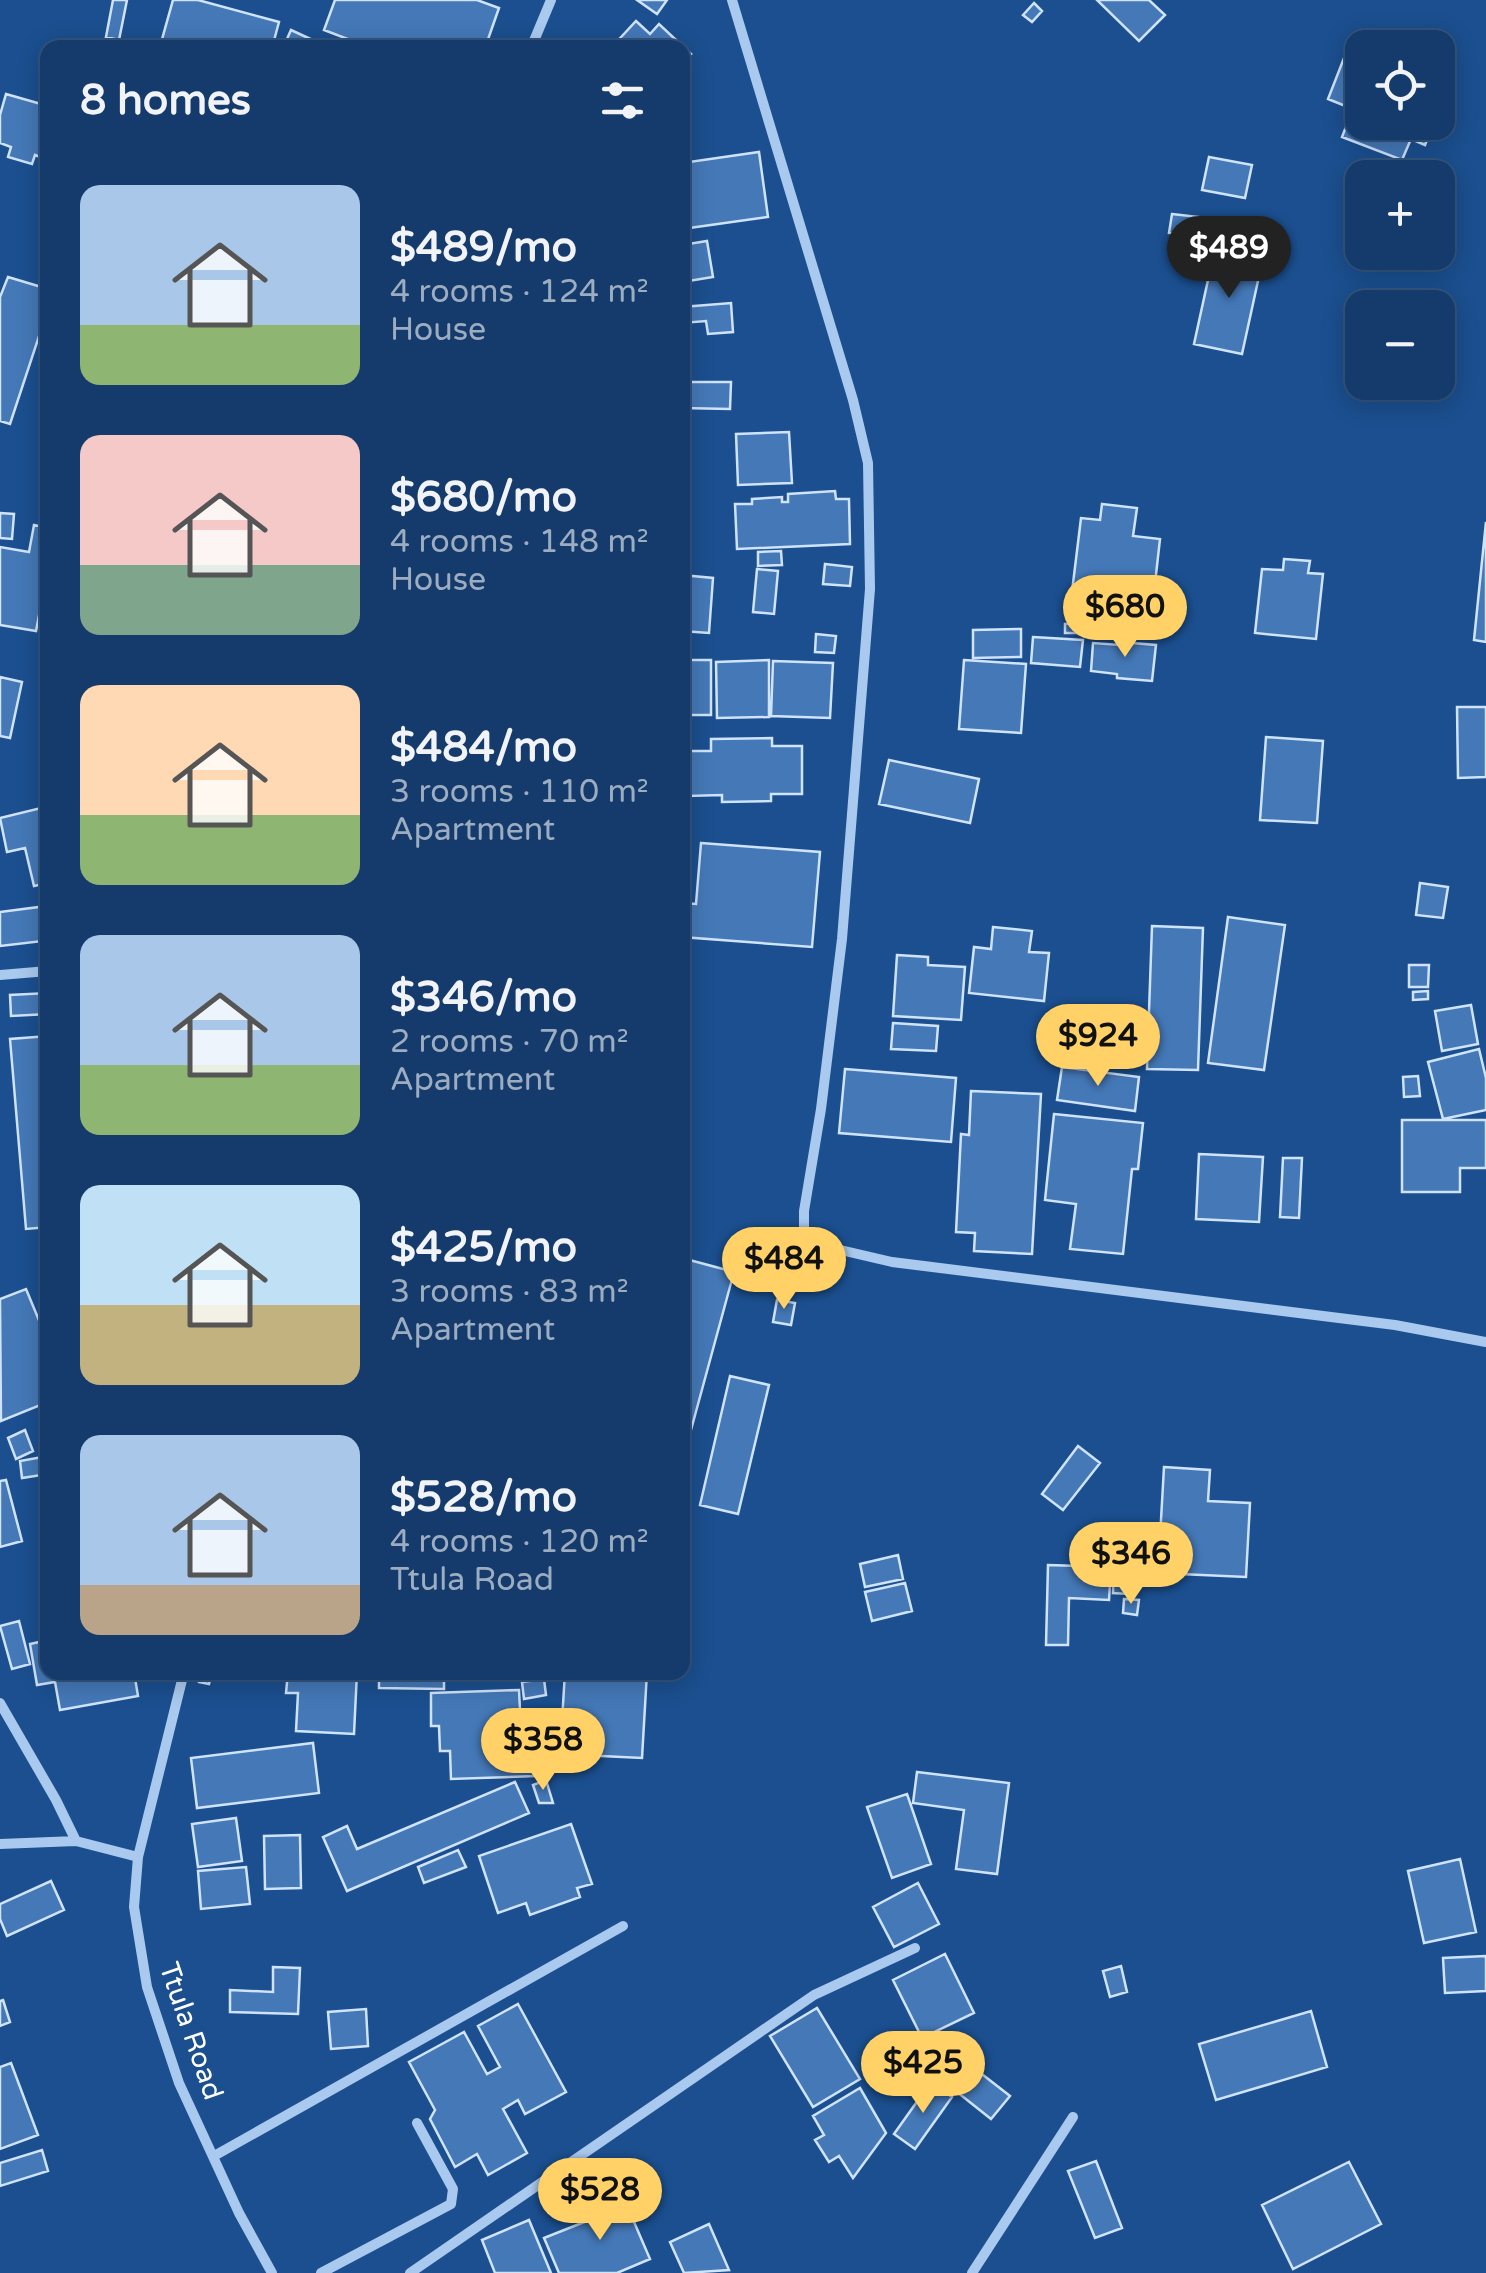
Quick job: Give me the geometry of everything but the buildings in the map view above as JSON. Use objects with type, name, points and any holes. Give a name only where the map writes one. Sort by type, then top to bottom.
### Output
[{"type":"street","points":[[732,0],[848,381],[868,464],[870,589],[842,939],[804,1231],[820,1245],[892,1262],[1396,1325],[1486,1342]]},
{"type":"street","points":[[534,40],[547,1]]},
{"type":"street","points":[[0,974],[40,972]]},
{"type":"street","name":"Ttula Road","points":[[182,1680],[138,1857],[134,1907],[147,1986],[179,2082],[239,2213],[272,2273]]},
{"type":"street","points":[[0,1703],[76,1841]]},
{"type":"street","points":[[0,1844],[76,1841],[138,1857]]},
{"type":"street","points":[[214,2156],[623,1926]]},
{"type":"street","points":[[410,2273],[814,1995],[914,1948]]},
{"type":"street","points":[[972,2273],[1074,2117]]},
{"type":"street","points":[[321,2273],[451,2204],[453,2189],[417,2123]]}]
